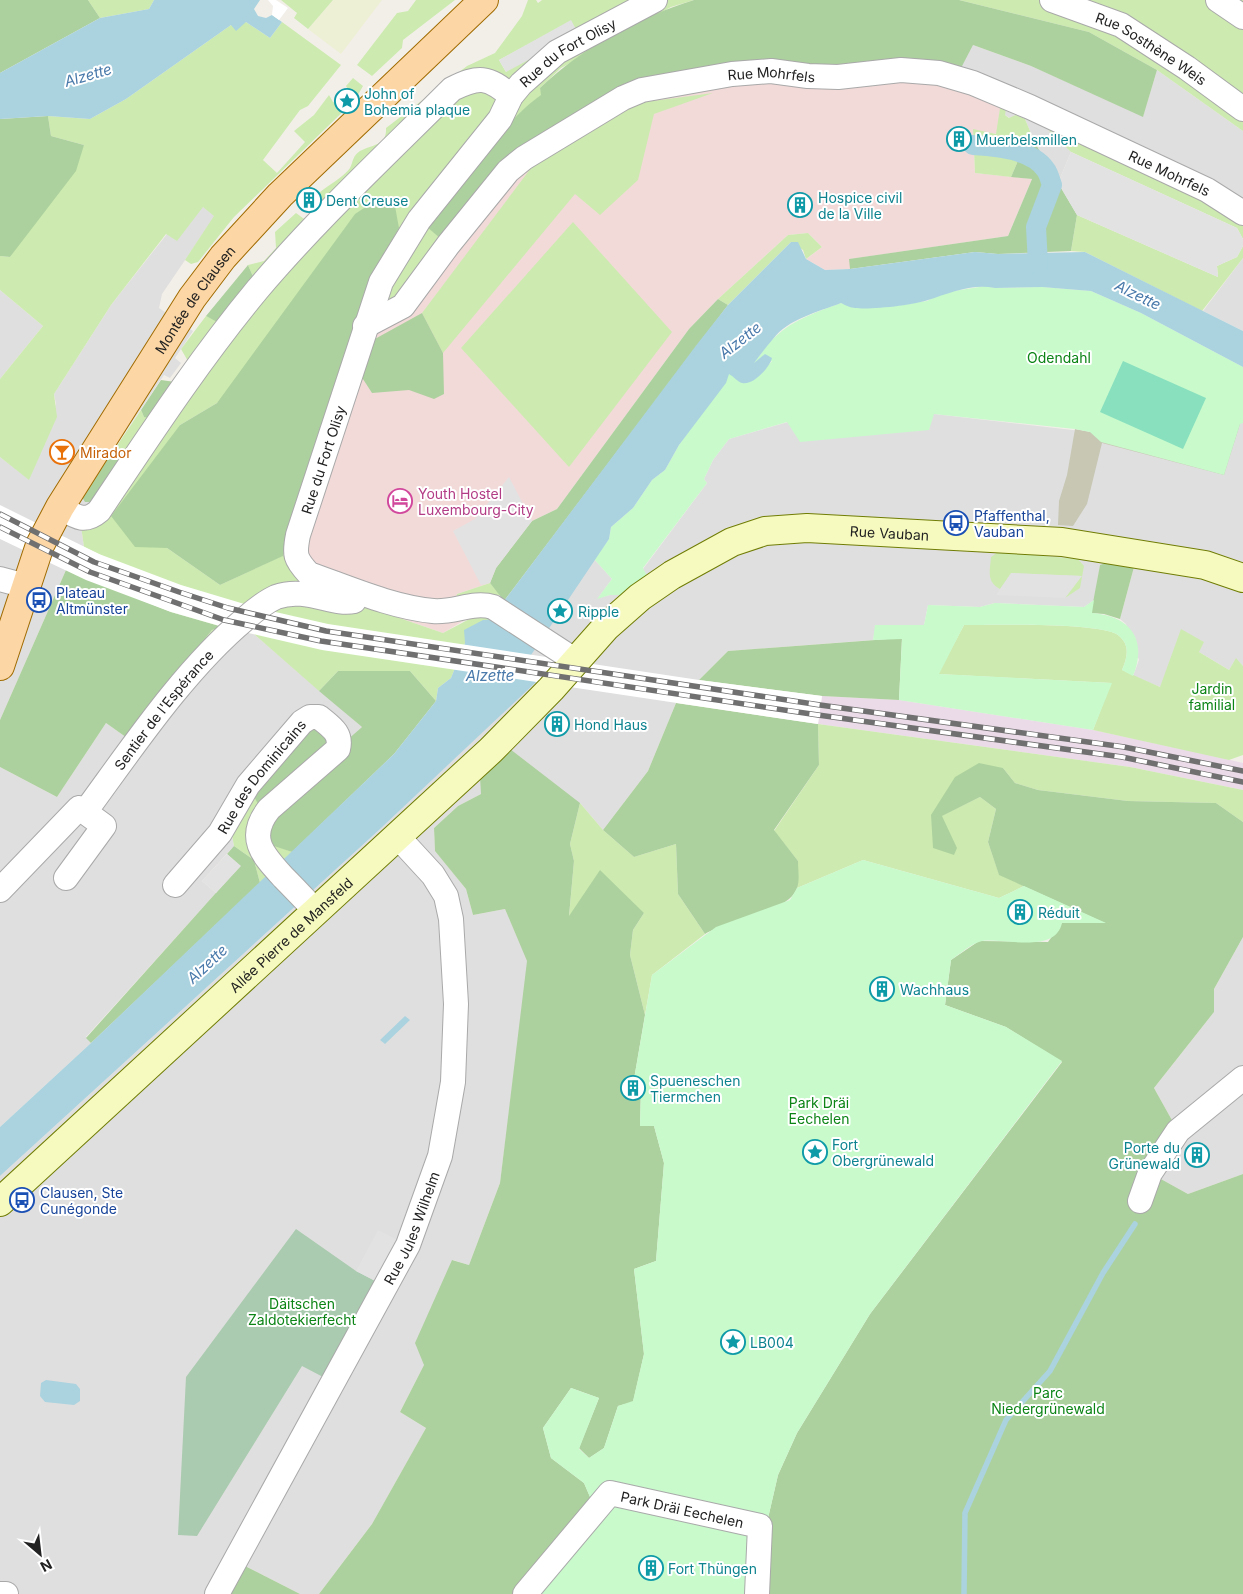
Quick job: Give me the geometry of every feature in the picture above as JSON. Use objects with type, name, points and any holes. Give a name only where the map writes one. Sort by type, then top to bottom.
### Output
[{"type":"main road","name":"Montée de Clausen","points":[[0,666],[40,545],[60,507],[192,298],[223,257],[280,196],[484,0]]},
{"type":"main road","name":"Rue Vauban","points":[[576,661],[606,627],[640,597],[672,576],[732,542],[765,531],[807,528],[1062,542],[1205,565],[1243,578]]},
{"type":"main road","name":"Allée Pierre de Mansfeld","points":[[0,1202],[312,906],[398,837],[491,750],[576,661]]},
{"type":"street","name":"Rue du Fort Olisy","points":[[576,661],[493,607],[484,604],[435,612],[410,607],[309,574],[298,563],[294,552],[365,326],[381,282],[418,220],[500,119],[511,96],[520,84],[557,52],[655,0]]},
{"type":"street","name":"Rue Sosthène Weis","points":[[1052,0],[1121,25],[1187,68],[1243,109]]},
{"type":"street","points":[[1218,0],[1243,17]]},
{"type":"street","name":"Rue Mohrfels","points":[[365,326],[403,306],[448,244],[508,171],[524,158],[623,98],[642,90],[732,74],[771,71],[808,76],[838,77],[901,70],[939,73],[973,83],[1030,107],[1207,190],[1243,213]]},
{"type":"street","name":"Rue du Fort Olisy","points":[[60,507],[80,519],[91,517],[99,510],[204,357],[259,288],[326,216],[452,89],[473,79],[494,82],[511,96]]},
{"type":"street","points":[[0,579],[26,586]]},
{"type":"street","name":"Sentier de l'Espérance","points":[[0,890],[79,808],[85,812],[132,747],[182,685],[223,638],[258,608],[275,598],[297,592],[353,602],[357,590]]},
{"type":"street","name":"Rue des Dominicains","points":[[176,885],[220,833],[248,785],[302,722],[310,717],[319,717],[336,731],[340,740],[338,749],[269,809],[261,820],[258,831],[258,842],[268,860],[312,906]]},
{"type":"street","points":[[66,878],[104,826],[85,812]]},
{"type":"street","name":"Rue Jules Wilhelm","points":[[217,1594],[404,1254],[440,1156],[453,1082],[456,1004],[451,919],[446,896],[433,875],[398,837]]},
{"type":"street","points":[[1140,1201],[1150,1173],[1178,1131],[1243,1078]]},
{"type":"street","name":"Park Dräi Eechelen","points":[[525,1594],[610,1492],[760,1526],[757,1594]]},
{"type":"street","points":[[0,1594],[6,1594]]},
{"type":"shaded area","points":[[333,0],[382,0],[341,54],[308,29]]},
{"type":"shaded area","points":[[571,20],[578,33],[506,72],[499,60]]},
{"type":"shaded area","points":[[973,45],[1031,66],[1143,116],[1157,70],[1243,131],[1243,225],[1204,198],[1050,131],[1071,152],[1058,183],[1035,143],[1025,119],[1010,118],[1005,115],[1005,109],[1000,108],[1001,95],[903,62]]},
{"type":"shaded area","points":[[901,70],[1002,95],[997,134],[973,130],[975,173],[1032,179],[1008,236],[850,259],[850,269],[825,270],[806,259],[822,247],[808,233],[788,235],[718,299],[689,329],[557,509],[532,521],[496,568],[490,583],[457,594],[455,601],[500,595],[489,613],[465,620],[443,633],[353,602],[309,574],[298,535],[365,326],[508,171],[642,90]]},
{"type":"shaded area","points":[[1071,152],[1237,228],[1243,239],[1243,246],[1237,257],[1217,266],[1218,277],[1077,215],[1058,183]]},
{"type":"shaded area","points":[[197,202],[215,216],[162,294],[159,308],[193,331],[175,358],[181,363],[170,378],[164,375],[82,496],[92,502],[80,519],[84,547],[62,537],[50,563],[66,570],[0,720],[0,457],[29,479],[56,404],[54,394],[111,305],[167,234],[171,237]]},
{"type":"shaded area","points":[[1243,258],[1243,331],[1203,311]]},
{"type":"shaded area","points":[[0,290],[43,326],[0,379]]},
{"type":"shaded area","points":[[934,414],[1090,432],[1243,423],[1243,666],[1236,659],[1229,670],[1199,652],[1160,687],[1133,676],[1139,660],[1126,624],[1120,619],[1134,567],[1100,566],[1094,600],[1084,607],[995,603],[980,607],[928,605],[924,625],[876,625],[873,640],[728,651],[676,703],[648,771],[603,830],[580,803],[481,794],[458,806],[434,828],[435,850],[466,889],[473,915],[505,909],[528,961],[500,1183],[469,1265],[453,1260],[424,1365],[400,1412],[426,1428],[372,1524],[319,1594],[300,1594],[245,1566],[230,1594],[0,1594],[0,1176],[379,830],[535,682],[524,664],[594,559],[612,579],[598,598],[620,595],[646,576],[643,569],[707,483],[704,479],[713,460],[729,439],[788,422]]},
{"type":"shaded area","points":[[1240,424],[1224,475],[1102,443],[1087,504],[1073,526],[1058,525],[1059,501],[1067,475],[1075,429],[1090,432]]},
{"type":"shaded area","points":[[509,477],[532,521],[496,568],[490,583],[481,585],[453,531],[475,519]]},
{"type":"shaded area","points":[[1011,573],[1082,576],[1065,598],[996,595]]},
{"type":"shaded area","points":[[233,629],[254,634],[362,727],[338,749],[231,830],[234,846],[202,881],[216,893],[86,1037],[91,1043],[0,1127],[0,767],[57,797],[106,723],[130,740]]},
{"type":"shaded area","points":[[822,696],[899,700],[1093,730],[1192,751],[1243,763],[1243,790],[1130,767],[818,724]]},
{"type":"shaded area","points":[[227,854],[241,866],[216,893],[202,881]]},
{"type":"shaded area","points":[[1243,937],[1243,1174],[1188,1194],[1150,1173],[1178,1131],[1154,1088],[1214,1012],[1214,989]]},
{"type":"shaded area","points":[[378,1230],[408,1245],[387,1287],[356,1271]]},
{"type":"green space","points":[[0,0],[88,0],[100,18],[0,73]]},
{"type":"green space","points":[[88,0],[154,0],[149,9],[100,18]]},
{"type":"green space","points":[[281,0],[333,0],[308,29],[294,18],[297,13]]},
{"type":"green space","points":[[416,0],[455,0],[403,40],[402,48],[372,76],[357,65],[397,13],[408,11]]},
{"type":"green space","points":[[528,0],[536,0],[538,3],[542,0],[694,0],[671,7],[561,68],[540,88],[542,95],[527,107],[496,139],[428,227],[448,245],[403,306],[365,326],[294,552],[353,602],[443,633],[477,615],[497,619],[465,643],[451,678],[438,688],[436,701],[410,671],[338,671],[319,691],[254,634],[233,629],[201,653],[200,645],[212,630],[222,627],[171,612],[99,554],[84,547],[80,519],[121,453],[112,453],[141,410],[144,417],[189,363],[181,349],[206,316],[219,322],[255,281],[248,265],[264,261],[276,248],[275,232],[296,213],[307,221],[322,206],[319,193],[340,178],[350,168],[358,153],[378,144],[386,134],[386,128],[467,66],[495,53],[522,16]],"holes":[[[571,21],[506,72],[499,60]],[[371,278],[287,531],[282,556],[220,585],[167,548],[180,425],[217,403]]]},
{"type":"green space","points":[[694,0],[959,0],[1089,32],[1157,70],[1143,117],[1031,66],[973,45],[961,68],[642,90],[524,158],[448,245],[427,227],[496,139],[526,107],[541,95],[540,88],[557,73],[574,59],[612,35],[673,7]]},
{"type":"green space","points":[[959,0],[1243,0],[1243,131],[1157,70],[1089,32]]},
{"type":"green space","points":[[246,22],[270,38],[282,22],[341,65],[308,106],[300,110],[263,160],[277,173],[305,142],[294,131],[314,115],[329,95],[333,102],[341,105],[351,94],[346,86],[353,78],[363,86],[355,100],[234,217],[198,262],[191,264],[185,260],[214,216],[203,207],[177,241],[166,234],[111,305],[54,394],[57,417],[29,480],[0,457],[0,379],[43,326],[0,290],[0,256],[10,257],[84,145],[51,136],[48,116],[90,119],[126,99],[231,25]]},
{"type":"green space","points":[[713,93],[654,114],[638,180],[600,215],[575,194],[443,353],[422,313],[531,168],[629,109],[645,102]]},
{"type":"green space","points":[[1000,108],[1006,109],[1005,115],[1009,118],[1016,115],[1025,119],[1035,143],[1023,149],[1011,177],[975,173],[973,129],[996,134]]},
{"type":"green space","points":[[48,116],[51,136],[84,145],[76,171],[10,257],[0,256],[0,119]]},
{"type":"green space","points":[[1048,130],[1204,198],[1243,225],[1243,239],[1237,228],[1071,152]]},
{"type":"green space","points":[[1035,143],[1077,215],[1071,251],[998,254],[975,252],[850,269],[849,259],[1008,236],[1032,179],[1011,177],[1023,149]]},
{"type":"green space","points":[[382,196],[395,206],[399,228],[371,278],[287,531],[283,556],[220,585],[167,548],[135,547],[111,516],[180,425],[217,403],[355,214]]},
{"type":"green space","points":[[1077,215],[1218,277],[1217,266],[1237,257],[1243,246],[1243,258],[1202,311],[1085,252],[1071,251]]},
{"type":"green space","points":[[573,222],[672,332],[569,467],[461,348]]},
{"type":"green space","points":[[808,233],[822,247],[806,259],[803,250],[791,242],[728,305],[718,299],[788,235]]},
{"type":"green space","points":[[248,265],[255,281],[219,323],[206,316]]},
{"type":"green space","name":"Odendahl","points":[[985,286],[995,288],[1042,287],[1091,291],[1141,313],[1243,367],[1243,423],[1240,424],[1224,475],[1101,442],[1090,432],[1075,429],[934,414],[929,430],[800,442],[787,422],[729,439],[713,460],[704,479],[707,483],[643,568],[647,576],[620,595],[610,595],[597,599],[612,579],[594,559],[609,539],[611,527],[633,508],[652,480],[665,470],[679,445],[729,373],[754,380],[772,361],[753,364],[775,337],[790,325],[841,303],[855,308],[884,307],[927,301],[942,293]]},
{"type":"green space","points":[[718,299],[728,305],[504,601],[490,583],[496,568],[532,521],[557,509],[689,329]]},
{"type":"green space","points":[[422,313],[443,353],[444,394],[434,399],[409,390],[372,393],[361,376],[373,340]]},
{"type":"green space","points":[[1123,361],[1206,398],[1183,449],[1100,412]]},
{"type":"green space","points":[[161,380],[175,382],[150,418],[144,417],[141,410]]},
{"type":"green space","points":[[112,453],[121,453],[122,462],[92,502],[85,502],[82,497]]},
{"type":"green space","points":[[998,552],[1078,559],[1084,566],[1080,588],[1065,598],[1081,576],[1012,573],[1000,589],[993,583],[990,575],[991,557]]},
{"type":"green space","points":[[1109,562],[1134,567],[1120,619],[1104,614],[1091,613],[1100,565]]},
{"type":"green space","points":[[66,570],[171,612],[223,627],[212,630],[200,645],[201,653],[130,740],[106,723],[57,797],[0,767],[0,720]]},
{"type":"green space","points":[[490,583],[500,595],[455,601],[457,594]]},
{"type":"green space","points":[[1094,600],[1092,613],[1105,615],[1126,624],[1137,641],[1137,663],[1133,676],[1122,670],[1127,652],[1125,643],[1118,635],[1090,628],[1020,625],[964,625],[939,674],[1112,683],[1093,730],[899,700],[902,639],[873,640],[875,625],[924,625],[928,605],[980,607],[995,603],[1084,607]]},
{"type":"green space","name":"Jardin familial","points":[[964,625],[1069,626],[1108,631],[1118,635],[1125,643],[1127,652],[1122,670],[1160,687],[1181,629],[1204,642],[1199,652],[1229,670],[1236,658],[1243,666],[1243,755],[1229,760],[1093,730],[1111,683],[938,674]]},
{"type":"green space","points":[[902,638],[899,700],[822,696],[699,680],[728,651]]},
{"type":"green space","points":[[338,671],[410,671],[436,701],[394,754],[292,852],[274,846],[266,831],[269,809],[258,804],[248,785],[310,717],[338,748],[362,727],[319,691]]},
{"type":"green space","points":[[676,703],[818,724],[819,765],[774,830],[798,861],[799,878],[797,888],[792,896],[770,910],[705,934],[678,894],[676,844],[634,857],[603,830],[648,771]]},
{"type":"green space","points":[[818,724],[1130,767],[1243,790],[1243,822],[1216,803],[1128,801],[1038,790],[1015,783],[1003,768],[941,816],[980,797],[996,809],[988,842],[999,874],[1024,886],[999,898],[863,860],[797,888],[798,861],[774,831],[819,765]]},
{"type":"green space","points":[[510,749],[580,803],[570,844],[574,861],[569,916],[600,870],[644,913],[633,930],[630,955],[645,1015],[633,1085],[630,1088],[634,1092],[641,1088],[640,1126],[654,1126],[664,1163],[656,1261],[634,1269],[644,1354],[633,1402],[618,1406],[604,1448],[589,1458],[579,1448],[599,1398],[571,1388],[543,1428],[551,1458],[584,1483],[593,1504],[517,1594],[319,1594],[372,1524],[426,1428],[400,1412],[424,1365],[415,1343],[452,1260],[469,1265],[500,1183],[527,961],[505,909],[473,915],[466,889],[435,851],[434,828],[458,806],[481,794],[480,777]]},
{"type":"green space","name":"Parc Niedergrünewald","points":[[979,763],[1003,768],[1015,783],[1038,790],[1128,801],[1216,803],[1243,822],[1243,937],[1214,989],[1214,1012],[1154,1088],[1178,1131],[1150,1173],[1188,1194],[1243,1174],[1243,1594],[765,1594],[766,1527],[778,1475],[797,1433],[870,1314],[1062,1062],[1006,1027],[945,1005],[951,960],[979,941],[1048,942],[1062,923],[1105,923],[999,875],[988,842],[996,809],[980,797],[942,816],[957,848],[954,855],[933,848],[931,815],[955,777]]},
{"type":"green space","points":[[248,785],[269,809],[274,845],[292,852],[260,883],[254,860],[234,846],[231,830]]},
{"type":"green space","points":[[580,803],[603,830],[634,857],[676,844],[678,894],[705,934],[652,975],[645,1015],[630,955],[633,930],[644,913],[569,917],[574,861],[570,844]]},
{"type":"green space","points":[[234,846],[254,860],[260,883],[91,1043],[86,1038],[240,866],[227,854]]},
{"type":"green space","name":"Park Dräi Eechelen","points":[[863,860],[999,898],[1024,886],[1106,923],[1062,923],[1058,933],[1040,942],[982,941],[970,946],[951,960],[945,1005],[1006,1027],[1062,1061],[870,1314],[797,1433],[778,1475],[766,1527],[764,1594],[517,1594],[593,1504],[584,1483],[551,1458],[543,1428],[571,1388],[599,1398],[579,1449],[589,1458],[604,1448],[618,1406],[633,1401],[644,1354],[634,1269],[656,1261],[664,1163],[654,1126],[640,1126],[641,1088],[633,1085],[652,975],[716,927],[790,900],[797,888]]},
{"type":"green space","name":"Däitschen Zaldotekierfecht","points":[[296,1229],[356,1271],[379,1283],[325,1378],[302,1366],[197,1536],[178,1535],[186,1377]]},
{"type":"green space","points":[[245,1566],[300,1594],[230,1594]]},
{"type":"water","name":"Alzette","points":[[154,0],[260,0],[254,9],[258,16],[266,18],[272,15],[282,22],[270,38],[246,22],[236,31],[231,25],[126,99],[90,119],[48,116],[0,119],[0,73],[100,18],[149,9]]},
{"type":"water","name":"Alzette","points":[[791,242],[798,242],[806,259],[825,270],[850,269],[975,252],[998,254],[1085,252],[1243,331],[1243,367],[1141,313],[1091,291],[1042,287],[978,287],[953,292],[922,302],[892,307],[855,308],[841,303],[804,317],[787,326],[779,332],[754,363],[765,354],[772,358],[765,371],[756,379],[746,383],[740,382],[729,374],[726,383],[679,445],[665,470],[652,480],[633,508],[611,527],[609,539],[525,664],[536,682],[379,830],[0,1176],[0,1127],[91,1043],[394,754],[436,701],[438,688],[451,678],[465,643],[464,630],[483,620],[497,619],[504,601],[698,343],[728,305]]},
{"type":"water","points":[[405,1016],[410,1020],[385,1044],[380,1040]]},
{"type":"water","points":[[46,1380],[76,1384],[80,1389],[80,1401],[74,1405],[45,1402],[40,1396],[41,1383]]},
{"type":"pier","points":[[268,0],[276,0],[288,8],[279,20],[272,15],[273,6]]},
{"type":"pier","points":[[0,505],[99,554],[181,585],[258,608],[328,624],[699,680],[822,696],[818,724],[322,650],[223,627],[171,612],[86,580],[0,539]]},
{"type":"waterway","points":[[973,145],[992,146],[1023,153],[1040,163],[1047,172],[1052,185],[1036,227],[1038,264]]},
{"type":"waterway","points":[[964,1594],[965,1513],[1006,1420],[1050,1371],[1103,1273],[1135,1224]]},
{"type":"railway","points":[[0,514],[94,562],[228,608],[326,631],[820,705],[1124,747],[1243,771]]},
{"type":"railway","points":[[0,527],[90,572],[224,620],[321,641],[818,715],[1122,757],[1243,782]]},
{"type":"place","name":"John of Bohemia plaque","points":[[347,101]]},
{"type":"place","name":"Muerbelsmillen","points":[[959,139]]},
{"type":"place","name":"Dent Creuse","points":[[309,200]]},
{"type":"place","name":"Hospice civil de la Ville","points":[[800,205]]},
{"type":"place","name":"Mirador","points":[[62,452]]},
{"type":"place","name":"Youth Hostel Luxembourg-City","points":[[400,501]]},
{"type":"place","name":"Pfaffenthal, Vauban","points":[[956,523]]},
{"type":"place","name":"Plateau Altmünster","points":[[39,600]]},
{"type":"place","name":"Ripple","points":[[560,611]]},
{"type":"place","name":"Hond Haus","points":[[557,724]]},
{"type":"place","name":"Réduit","points":[[1020,912]]},
{"type":"place","name":"Wachhaus","points":[[882,989]]},
{"type":"place","name":"Spueneschen Tiermchen","points":[[633,1088]]},
{"type":"place","name":"Fort Obergrünewald","points":[[815,1152]]},
{"type":"place","name":"Porte du Grünewald","points":[[1197,1155]]},
{"type":"place","name":"Clausen, Ste Cunégonde","points":[[22,1200]]},
{"type":"place","name":"LB004","points":[[733,1342]]},
{"type":"place","name":"Fort Thüngen","points":[[651,1568]]}]
